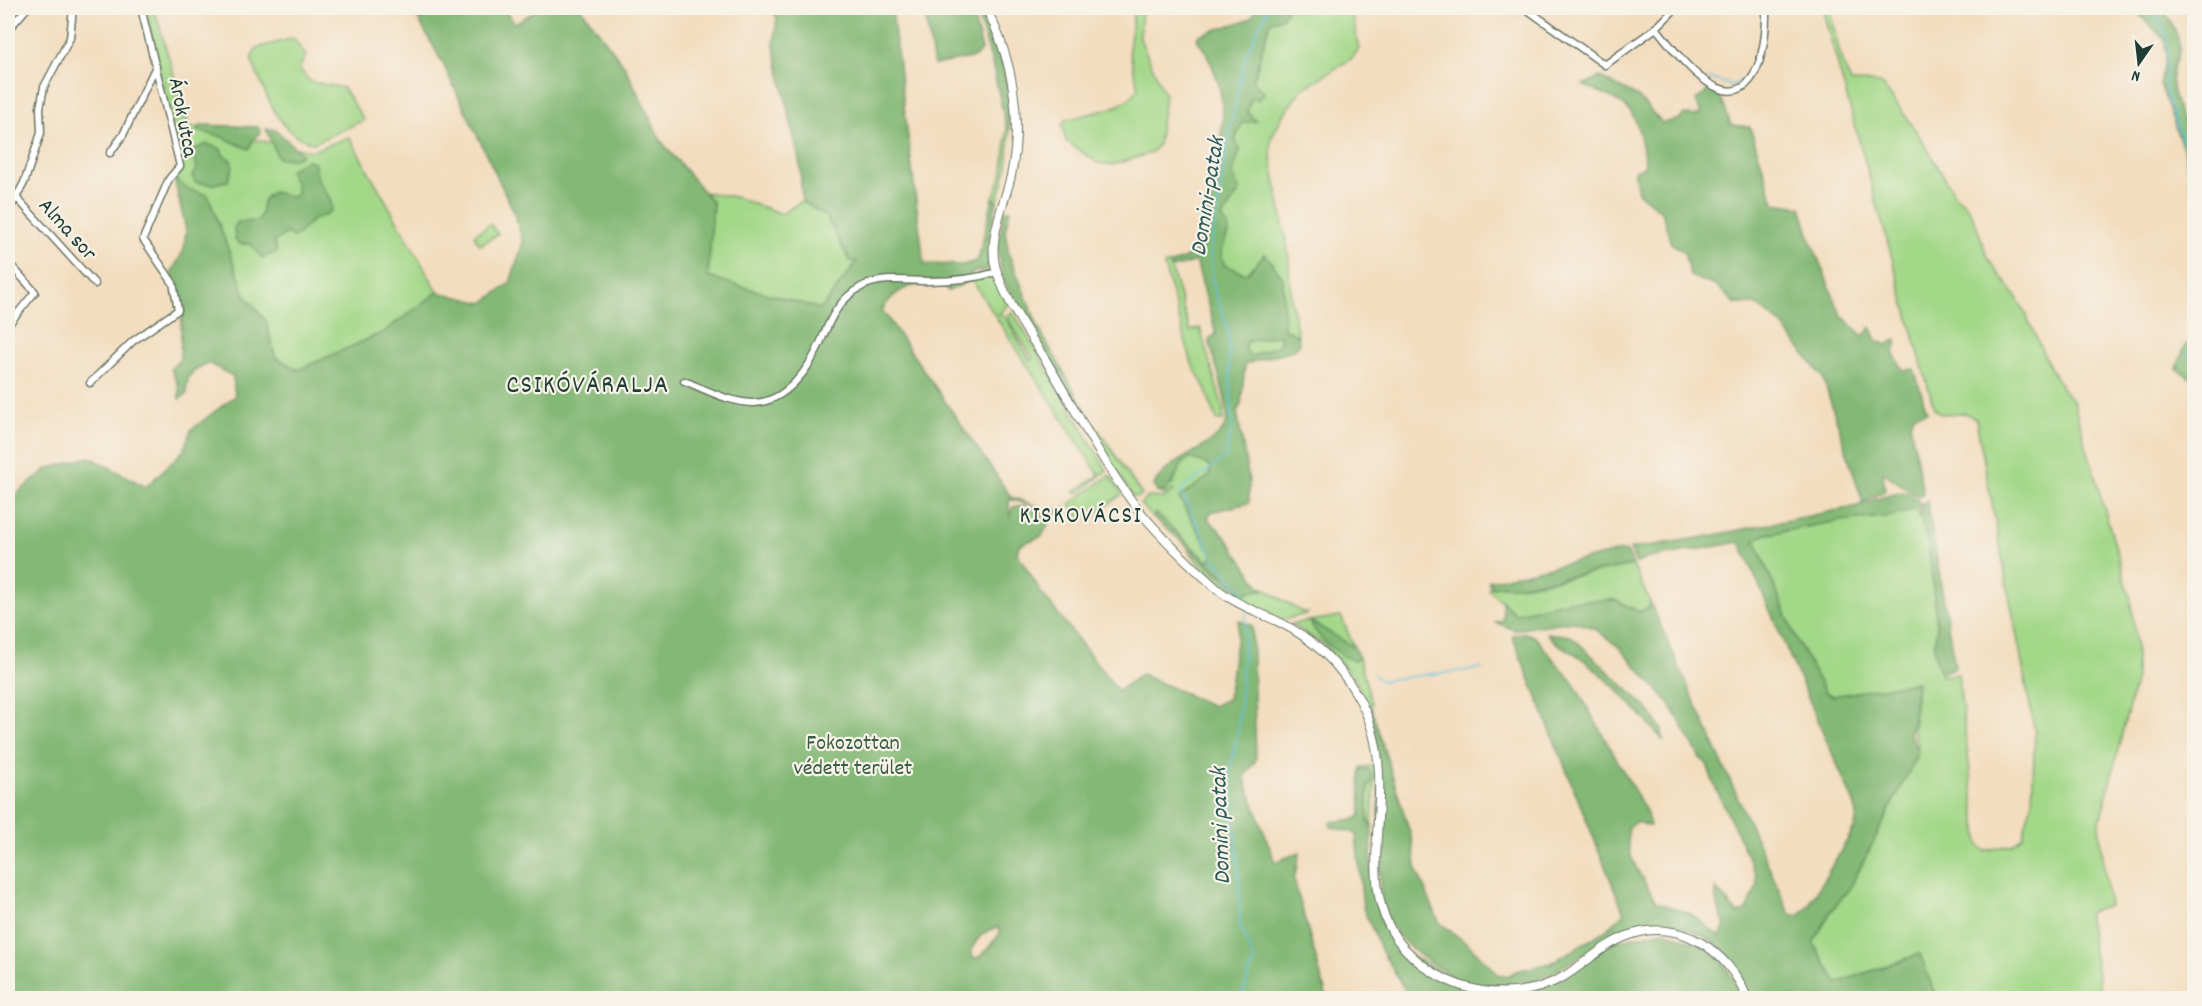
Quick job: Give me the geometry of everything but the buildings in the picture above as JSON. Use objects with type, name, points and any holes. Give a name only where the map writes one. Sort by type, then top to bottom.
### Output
[{"type":"main road","points":[[986,8],[1005,53],[1016,118],[1012,171],[994,244],[996,272],[1014,308],[1136,506],[1216,588],[1239,604],[1283,624],[1313,643],[1338,668],[1360,699],[1371,726],[1378,762],[1376,867],[1380,900],[1391,931],[1410,954],[1437,975],[1477,991],[1510,993],[1553,982],[1628,935],[1645,932],[1670,933],[1693,938],[1716,951],[1735,972],[1747,999]]},
{"type":"street","points":[[8,30],[27,8]]},
{"type":"street","points":[[8,209],[16,197],[41,133],[40,108],[44,87],[70,39],[73,8]]},
{"type":"street","name":"Árok utca","points":[[90,383],[132,340],[178,310],[173,283],[143,239],[169,179],[180,166],[141,8]]},
{"type":"street","points":[[1525,8],[1605,65],[1656,28],[1676,8]]},
{"type":"street","points":[[1656,28],[1707,82],[1724,90],[1736,89],[1752,79],[1760,66],[1766,8]]},
{"type":"street","points":[[110,153],[123,135],[157,66]]},
{"type":"street","name":"Alma sor","points":[[16,197],[95,284]]},
{"type":"street","points":[[8,262],[34,292],[8,325]]},
{"type":"street","points":[[684,381],[731,399],[751,403],[765,401],[789,388],[802,375],[816,356],[834,312],[858,288],[877,282],[963,280],[996,272]]},
{"type":"green space","points":[[146,8],[154,8],[189,126],[312,151],[349,137],[438,292],[382,333],[298,370],[275,357],[266,321],[246,297],[208,195],[187,189],[174,178],[180,166]]},
{"type":"green space","name":"Fokozottan védett terület","points":[[412,8],[503,8],[515,23],[541,8],[581,8],[625,67],[661,141],[713,203],[708,277],[821,309],[857,262],[850,261],[826,217],[802,201],[800,165],[774,45],[777,17],[770,8],[971,8],[982,49],[975,57],[934,65],[924,9],[892,11],[924,264],[964,265],[978,260],[993,198],[997,202],[987,250],[991,266],[989,269],[971,273],[969,281],[948,291],[942,284],[924,284],[900,291],[882,310],[1011,497],[1043,508],[1009,499],[1010,518],[1013,507],[1026,506],[1049,512],[1066,507],[1052,517],[1042,536],[1019,545],[1017,553],[1041,592],[1118,691],[1141,674],[1213,706],[1228,699],[1239,620],[1252,626],[1256,760],[1244,777],[1275,862],[1300,852],[1294,880],[1327,998],[8,998],[8,501],[47,469],[90,457],[146,487],[184,450],[191,430],[235,396],[233,376],[208,363],[191,374],[187,383],[187,394],[179,399],[179,387],[171,369],[180,359],[182,309],[171,273],[184,250],[186,230],[174,178],[187,189],[208,195],[246,297],[266,321],[275,357],[298,370],[382,333],[438,292],[483,303],[510,283],[523,243],[514,212],[443,64]],"holes":[[[998,927],[1001,932],[981,957],[973,958],[971,950],[982,935]]]},
{"type":"green space","points":[[976,8],[980,8],[993,36],[1006,81],[1010,127],[1007,129],[991,59]]},
{"type":"green space","points":[[1134,8],[1142,8],[1140,39],[1165,95],[1158,145],[1151,153],[1112,165],[1098,163],[1066,141],[1062,125],[1066,120],[1106,110],[1125,102],[1138,88],[1129,50]]},
{"type":"green space","points":[[1256,8],[1287,8],[1283,17],[1270,22],[1253,81],[1264,93],[1259,99],[1251,99],[1247,111],[1256,121],[1242,123],[1235,140],[1240,150],[1232,174],[1240,191],[1222,217],[1229,230],[1221,253],[1224,265],[1246,274],[1265,254],[1283,278],[1284,329],[1298,336],[1299,344],[1295,349],[1245,364],[1241,405],[1237,411],[1249,481],[1249,503],[1211,512],[1208,519],[1225,536],[1259,585],[1265,589],[1244,593],[1154,518],[1156,513],[1206,560],[1210,560],[1212,554],[1179,498],[1209,476],[1211,467],[1200,461],[1186,460],[1171,485],[1164,492],[1157,492],[1154,485],[1171,466],[1218,436],[1225,427],[1227,417],[1223,389],[1209,339],[1216,334],[1196,261],[1172,268],[1170,264],[1191,254],[1201,238],[1222,123],[1223,112],[1218,83],[1212,64],[1197,39],[1199,35],[1252,17]],"holes":[[[1281,335],[1279,345],[1250,357],[1244,346],[1248,341]]]},
{"type":"green space","points":[[1287,8],[1351,8],[1359,49],[1351,59],[1301,90],[1283,115],[1271,139],[1271,157],[1288,251],[1291,299],[1298,336],[1284,329],[1283,278],[1265,254],[1246,274],[1224,265],[1221,253],[1229,230],[1222,217],[1229,209],[1232,174],[1240,150],[1235,140],[1251,99],[1253,82],[1270,22],[1283,17]]},
{"type":"green space","points":[[1822,8],[1829,8],[1842,62],[1851,82],[1882,84],[1917,132],[1955,195],[1968,208],[1989,259],[2018,300],[2056,378],[2073,401],[2130,597],[2136,643],[2136,678],[2099,826],[2109,906],[2087,913],[2102,998],[1936,998],[1920,954],[1837,983],[1813,943],[1830,913],[1851,886],[1917,755],[1918,746],[1913,730],[1917,683],[1833,696],[1825,692],[1796,638],[1755,540],[1766,534],[1850,519],[1875,518],[1917,508],[1926,536],[1935,594],[1936,654],[1942,673],[1940,676],[1958,674],[1979,845],[1985,851],[2013,844],[2022,837],[2032,803],[2035,732],[1976,419],[1965,413],[1940,414],[1934,408]]},
{"type":"green space","points":[[2133,8],[2162,8],[2177,34],[2179,51],[2172,82],[2178,109],[2194,141],[2194,202],[2185,154],[2160,84],[2166,55],[2165,40]]},
{"type":"green space","points":[[293,38],[306,56],[299,69],[311,82],[343,88],[364,120],[314,143],[301,139],[281,121],[267,97],[251,59],[257,48]]},
{"type":"green space","points":[[1600,77],[1638,97],[1662,123],[1680,119],[1684,114],[1694,116],[1701,114],[1696,100],[1710,89],[1720,95],[1731,125],[1750,127],[1774,203],[1801,207],[1811,241],[1841,315],[1863,336],[1871,327],[1877,340],[1887,345],[1897,339],[1894,354],[1903,370],[1914,369],[1927,412],[1915,414],[1910,423],[1923,494],[1917,496],[1883,472],[1885,490],[1863,503],[1823,378],[1781,324],[1755,304],[1735,304],[1718,287],[1690,276],[1684,252],[1671,243],[1662,212],[1638,192],[1634,171],[1644,167],[1645,160],[1634,118],[1623,104],[1583,85]]},
{"type":"green space","points":[[201,125],[258,127],[261,133],[255,137],[249,149],[219,136],[197,131]]},
{"type":"green space","points":[[1010,127],[1007,169],[997,202],[993,198],[1003,172],[1007,129]]},
{"type":"green space","points":[[266,129],[276,130],[302,155],[291,159],[278,158]]},
{"type":"green space","points":[[207,144],[221,149],[223,155],[230,159],[233,166],[228,181],[214,184],[196,183],[192,176],[197,169],[193,150]]},
{"type":"green space","points":[[307,160],[314,162],[318,180],[331,200],[332,210],[313,220],[294,238],[287,233],[274,242],[277,252],[262,258],[251,244],[240,244],[235,239],[234,227],[238,222],[258,221],[263,202],[274,192],[294,197],[297,193],[296,184],[289,170]]},
{"type":"green space","points":[[704,192],[734,197],[782,214],[802,201],[826,217],[850,261],[858,261],[821,309],[708,277],[713,203]]},
{"type":"green space","points":[[1010,210],[1005,231],[1009,255],[1040,331],[1087,413],[1083,415],[1005,284],[1000,264],[999,239],[1004,211]]},
{"type":"green space","points":[[490,224],[498,234],[480,245],[474,235]]},
{"type":"green space","points":[[1170,264],[1190,331],[1200,328],[1223,408],[1223,420],[1217,420],[1204,386],[1192,364],[1164,265]]},
{"type":"green space","points":[[989,272],[995,276],[1008,305],[999,314],[1004,315],[1030,360],[1033,358],[1010,322],[1009,314],[1013,312],[1107,470],[1079,493],[1074,492],[1099,475],[973,282],[969,281],[970,278]]},
{"type":"green space","points":[[1282,335],[1279,345],[1250,357],[1244,346],[1248,341]]},
{"type":"green space","points":[[2194,336],[2194,380],[2177,369],[2184,348]]},
{"type":"green space","points":[[1087,413],[1142,495],[1137,498],[1132,496],[1083,415]]},
{"type":"green space","points":[[1187,458],[1196,458],[1211,467],[1209,476],[1179,498],[1212,554],[1210,561],[1206,560],[1155,514],[1154,518],[1140,504],[1148,497],[1163,498],[1173,493],[1173,490],[1164,495],[1157,492],[1173,484],[1181,463]]},
{"type":"green space","points":[[1110,475],[1122,494],[1093,516],[1090,513],[1082,520],[1070,504]]},
{"type":"green space","points":[[1907,492],[1922,504],[1927,501],[1955,667],[1942,673],[1937,664],[1934,648],[1937,627],[1928,541],[1919,514],[1922,505],[1892,516],[1821,524],[1766,534],[1755,540],[1796,638],[1825,692],[1833,696],[1917,682],[1912,726],[1909,732],[1917,748],[1917,755],[1851,886],[1830,913],[1813,943],[1837,983],[1920,954],[1936,998],[1410,998],[1381,950],[1363,908],[1356,833],[1331,827],[1330,822],[1356,819],[1361,815],[1360,773],[1362,769],[1371,772],[1372,783],[1368,785],[1368,821],[1372,827],[1371,884],[1382,921],[1403,951],[1469,989],[1522,990],[1560,977],[1614,941],[1664,931],[1707,947],[1720,958],[1740,990],[1745,984],[1728,956],[1714,942],[1684,928],[1656,922],[1639,923],[1627,927],[1554,972],[1511,986],[1495,987],[1464,982],[1418,954],[1393,930],[1383,907],[1379,870],[1377,761],[1368,708],[1371,707],[1411,836],[1417,871],[1439,922],[1469,945],[1499,975],[1508,976],[1516,971],[1551,963],[1605,931],[1624,913],[1513,635],[1526,633],[1535,637],[1574,684],[1646,811],[1650,826],[1636,822],[1629,827],[1629,847],[1635,866],[1656,902],[1691,914],[1720,937],[1725,926],[1716,901],[1716,889],[1738,914],[1746,911],[1757,886],[1756,874],[1713,782],[1707,764],[1700,758],[1670,704],[1620,648],[1594,628],[1571,621],[1514,630],[1495,622],[1503,620],[1502,601],[1515,614],[1568,601],[1616,600],[1639,612],[1648,608],[1650,602],[1790,914],[1798,916],[1809,905],[1855,827],[1857,814],[1740,542],[1649,558],[1636,563],[1630,549],[1710,536],[1858,506],[1863,503],[1865,505],[1879,498]]},
{"type":"green space","points":[[1187,548],[1236,589],[1244,593],[1265,589],[1302,612],[1308,613],[1284,620],[1254,606],[1219,584]]},
{"type":"green space","points":[[1622,551],[1627,552],[1633,565],[1509,587],[1502,585],[1491,587],[1488,581]]},
{"type":"green space","points":[[1633,565],[1650,602],[1648,608],[1639,612],[1616,600],[1568,601],[1515,614],[1488,589],[1528,585]]},
{"type":"green space","points":[[1341,616],[1354,647],[1311,625],[1354,661],[1359,658],[1372,704],[1365,704],[1355,676],[1323,644],[1291,624]]},
{"type":"green space","points":[[1310,621],[1354,647],[1359,658],[1354,661],[1334,650],[1317,634]]},
{"type":"green space","points":[[1547,633],[1571,636],[1649,710],[1662,730],[1663,740],[1602,676],[1580,657],[1554,641]]},
{"type":"green space","points":[[1372,766],[1375,769],[1372,827],[1367,802],[1371,772],[1367,769],[1360,773],[1361,767]]},
{"type":"waterway","name":"Domini-patak","points":[[1246,602],[1245,595],[1214,559],[1180,490],[1225,458],[1232,428],[1228,328],[1213,287],[1210,252],[1230,130],[1245,57],[1268,8]]},
{"type":"waterway","points":[[2149,8],[2164,30],[2167,39],[2167,97],[2177,128],[2194,163]]},
{"type":"waterway","points":[[1709,78],[1731,85],[1746,80]]},
{"type":"waterway","points":[[2189,358],[2188,353],[2194,348]]},
{"type":"waterway","points":[[2193,365],[2194,369]]},
{"type":"waterway","name":"Domini patak","points":[[1241,998],[1254,960],[1240,925],[1238,862],[1230,771],[1238,731],[1246,612]]},
{"type":"waterway","points":[[1374,675],[1382,681],[1482,668]]},
{"type":"district","name":"CSIKÓVÁRALJA","points":[[588,383]]},
{"type":"district","name":"KISKOVÁCSI","points":[[1081,514]]}]
